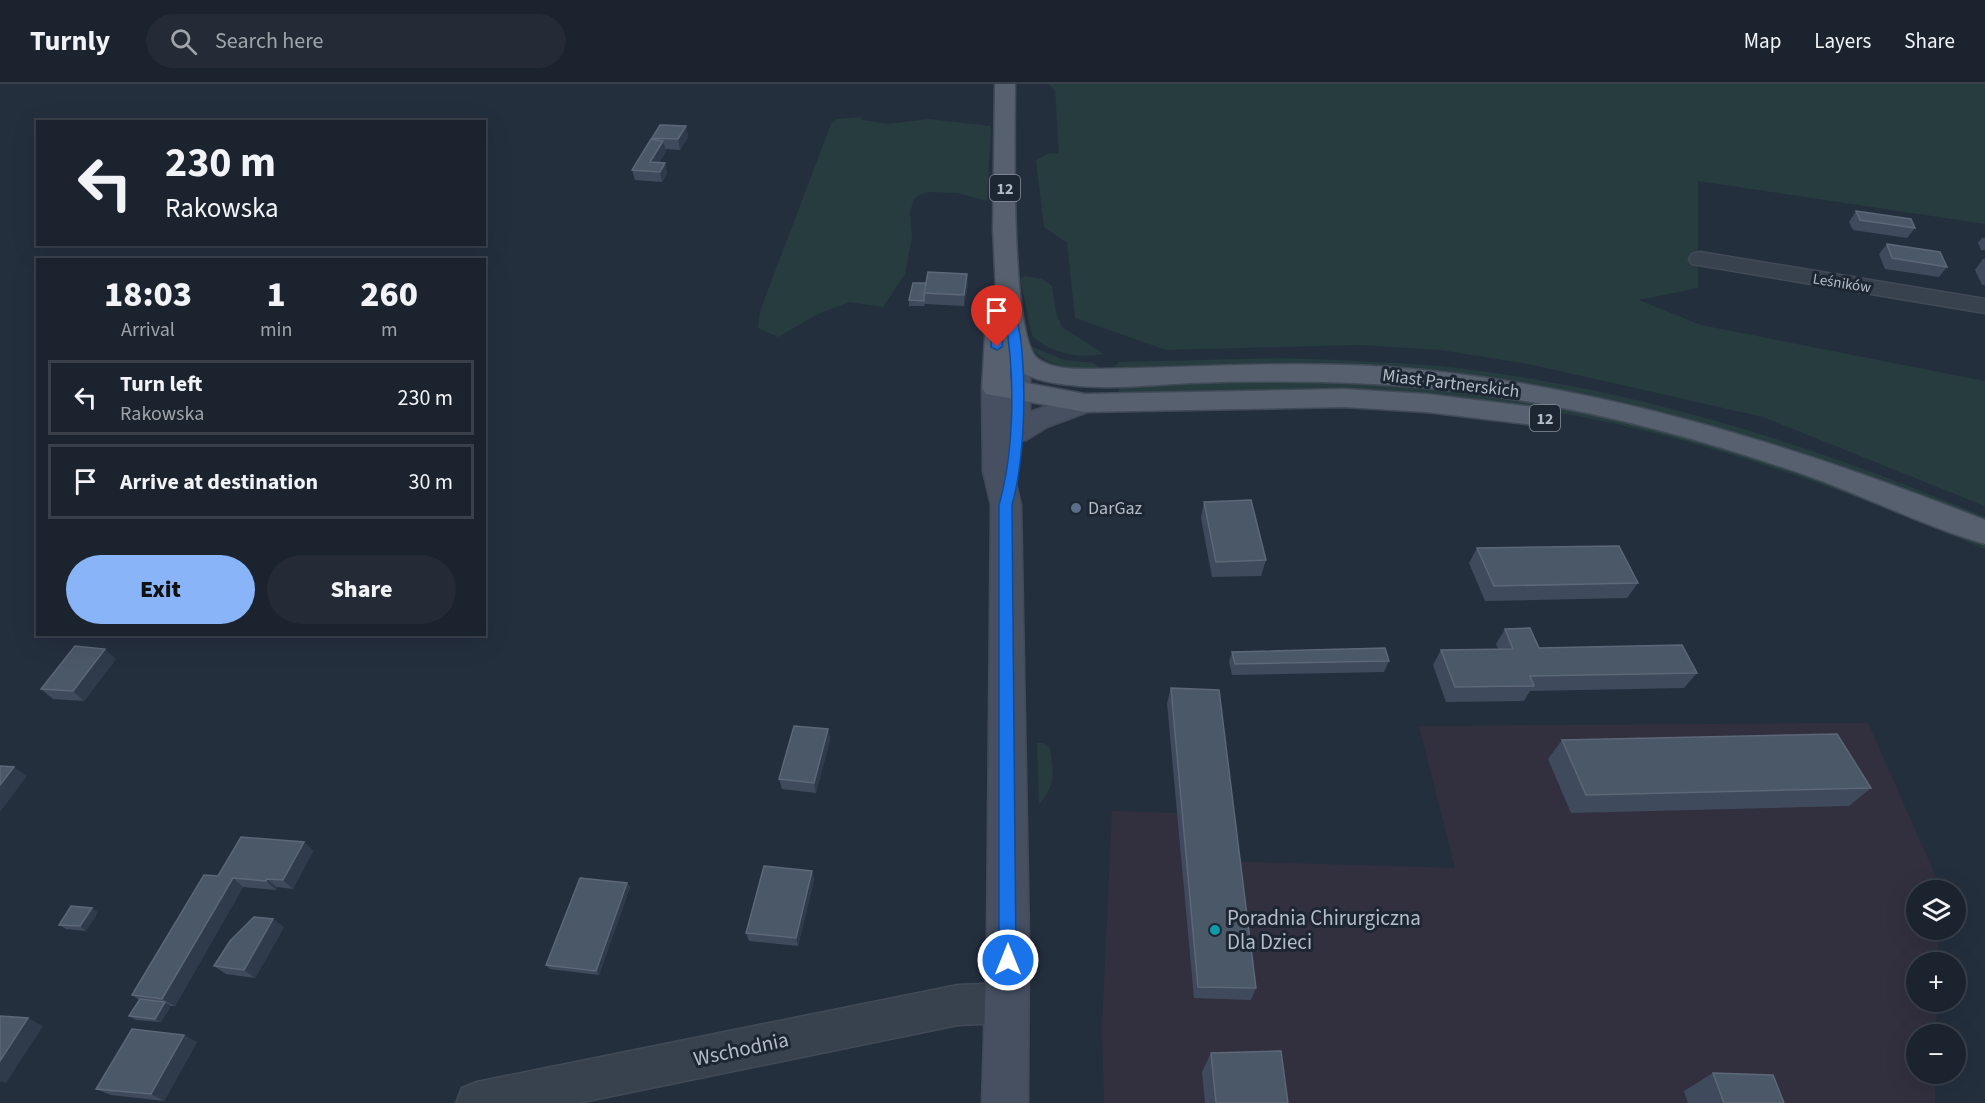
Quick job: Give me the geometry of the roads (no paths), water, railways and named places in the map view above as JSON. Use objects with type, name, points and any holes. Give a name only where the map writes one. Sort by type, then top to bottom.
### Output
[{"type":"main road","name":"12","points":[[1005,84],[1006,293],[1017,352]]},
{"type":"main road","name":"12","points":[[1006,293],[997,326],[1007,388]]},
{"type":"main road","points":[[1005,1103],[1007,1004],[1006,505],[998,471],[1007,388],[1017,352]]},
{"type":"main road","name":"Miast Partnerskich","points":[[1017,352],[1036,368],[1079,391],[1414,401],[1544,418],[1632,436],[1735,463],[1822,491],[1985,556]]},
{"type":"main road","name":"Miast Partnerskich","points":[[1007,388],[1043,398],[1079,391],[1272,372],[1379,374],[1524,392],[1609,408],[1753,446],[1829,471],[1985,533]]},
{"type":"main road","points":[[1006,505],[1013,477],[1016,433],[1007,388]]},
{"type":"main road","name":"Miast Partnerskich","points":[[1016,433],[1054,413],[1079,391]]},
{"type":"street","name":"Leśników","points":[[1700,259],[1985,306]]},
{"type":"street","name":"Wschodnia","points":[[477,1103],[958,1005],[1007,1004]]},
{"type":"place","name":"DarGaz","points":[[1076,508]]},
{"type":"place","name":"Poradnia Chirurgiczna Dla Dzieci","points":[[1215,930]]}]
